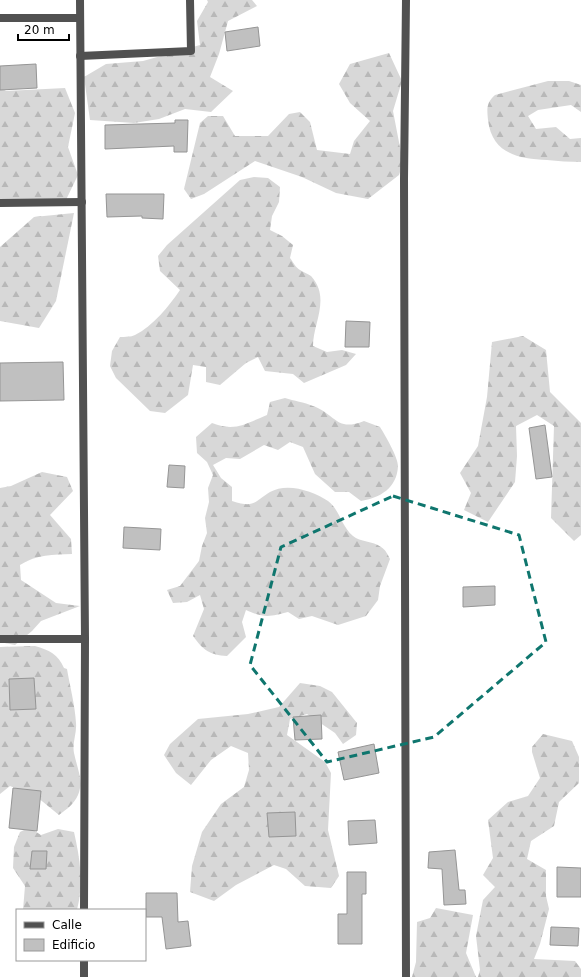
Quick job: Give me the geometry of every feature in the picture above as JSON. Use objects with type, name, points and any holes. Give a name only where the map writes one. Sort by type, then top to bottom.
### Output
[{"type":"street","points":[[80,0],[85,639],[84,909]]},
{"type":"street","points":[[80,56],[191,51],[190,0]]},
{"type":"street","points":[[406,0],[404,179],[406,977]]},
{"type":"street","points":[[0,18],[80,18]]},
{"type":"street","points":[[0,203],[82,202]]},
{"type":"street","points":[[0,639],[85,639]]},
{"type":"street","points":[[84,961],[84,977]]},
{"type":"highlighted area","points":[[393,496],[519,535],[546,642],[434,737],[327,762],[250,665],[281,547]]},
{"type":"green space","points":[[207,0],[252,0],[257,6],[228,21],[219,54],[210,77],[233,91],[211,112],[185,109],[159,119],[134,123],[90,120],[84,77],[106,64],[143,61],[200,45],[197,21],[208,2]]},
{"type":"green space","points":[[389,53],[402,81],[393,111],[403,163],[399,175],[368,199],[336,193],[302,177],[255,161],[204,194],[191,199],[184,189],[200,123],[208,116],[223,116],[235,136],[268,136],[289,114],[300,112],[310,122],[317,150],[350,154],[354,141],[370,121],[350,103],[339,84],[350,64]]},
{"type":"green space","points":[[548,81],[569,81],[581,85],[581,112],[571,105],[538,110],[528,116],[536,129],[556,127],[570,139],[581,138],[581,162],[568,162],[517,156],[501,147],[495,140],[491,131],[487,113],[490,101],[495,95]]},
{"type":"green space","points":[[0,87],[6,91],[65,88],[75,113],[68,147],[78,175],[64,204],[0,200]]},
{"type":"green space","points":[[254,177],[268,178],[280,187],[279,202],[272,216],[270,230],[282,236],[293,245],[290,258],[297,268],[311,276],[317,284],[320,293],[320,311],[313,346],[327,352],[342,350],[356,354],[346,365],[304,383],[293,374],[265,371],[258,357],[246,363],[220,385],[206,382],[206,367],[193,365],[188,395],[165,413],[150,411],[116,378],[110,366],[112,351],[120,337],[130,337],[135,335],[154,321],[166,309],[180,290],[160,271],[158,256],[167,245],[240,180]]},
{"type":"green space","points":[[74,213],[56,301],[39,328],[0,321],[0,247],[34,217]]},
{"type":"green space","points":[[523,336],[546,350],[550,392],[581,423],[581,535],[574,541],[551,518],[554,426],[537,415],[516,426],[517,456],[515,482],[488,522],[464,510],[471,493],[460,473],[478,446],[487,397],[492,342]]},
{"type":"green space","points":[[285,398],[313,406],[337,421],[348,425],[364,421],[380,427],[391,446],[398,466],[397,474],[391,486],[386,491],[375,497],[361,501],[349,492],[335,492],[315,474],[303,447],[290,442],[278,450],[264,445],[240,459],[226,458],[213,465],[221,478],[232,487],[232,501],[245,504],[253,503],[270,492],[284,488],[308,491],[322,497],[332,505],[346,528],[353,536],[381,547],[390,559],[380,586],[378,600],[366,616],[338,625],[312,616],[299,619],[288,612],[267,616],[246,610],[242,622],[246,637],[227,656],[211,653],[200,645],[193,636],[204,609],[200,595],[187,602],[173,603],[167,590],[180,586],[199,561],[202,546],[207,533],[205,518],[209,502],[208,488],[213,475],[207,462],[197,453],[196,437],[212,423],[220,426],[234,427],[246,424],[267,415],[270,402]]},
{"type":"green space","points":[[42,472],[67,477],[73,491],[50,515],[71,539],[72,554],[45,556],[26,561],[20,565],[21,580],[56,603],[80,606],[41,621],[32,631],[15,645],[0,642],[0,488],[11,486]]},
{"type":"green space","points":[[35,646],[52,653],[59,659],[64,668],[67,669],[75,710],[76,727],[74,753],[80,780],[80,790],[72,804],[59,815],[37,797],[10,786],[0,794],[0,647]]},
{"type":"green space","points":[[300,683],[320,686],[332,692],[357,723],[356,735],[343,744],[335,733],[307,714],[290,719],[287,735],[325,762],[331,773],[328,830],[339,876],[331,888],[305,886],[286,869],[274,865],[236,885],[214,901],[190,892],[192,866],[202,832],[221,804],[244,787],[249,770],[248,753],[231,746],[211,760],[191,785],[176,773],[164,755],[170,744],[198,719],[248,714],[279,707]]},
{"type":"green space","points":[[543,734],[572,741],[579,757],[579,783],[559,802],[554,826],[531,841],[527,859],[546,870],[546,896],[549,909],[540,944],[534,959],[575,961],[581,969],[581,977],[478,977],[480,970],[476,936],[483,900],[495,887],[483,875],[493,858],[488,820],[508,802],[528,796],[540,778],[532,752],[532,747]]},
{"type":"green space","points":[[26,829],[33,830],[41,835],[58,829],[74,832],[81,881],[77,909],[23,909],[25,886],[13,868],[14,847],[20,832]]},
{"type":"green space","points":[[436,908],[473,915],[466,953],[476,977],[412,977],[416,962],[417,922],[430,918]]},
{"type":"building","points":[[258,27],[260,46],[227,51],[225,32]]},
{"type":"building","points":[[36,64],[37,88],[0,90],[0,66]]},
{"type":"building","points":[[175,120],[188,120],[187,152],[174,152],[174,146],[105,149],[105,125],[175,123]]},
{"type":"building","points":[[106,194],[164,194],[163,219],[142,218],[142,216],[107,217]]},
{"type":"building","points":[[346,321],[370,322],[369,347],[345,347]]},
{"type":"building","points":[[63,362],[64,400],[0,401],[0,363]]},
{"type":"building","points":[[545,425],[552,477],[536,479],[529,428]]},
{"type":"building","points":[[169,465],[185,466],[184,488],[167,487]]},
{"type":"building","points":[[124,527],[161,529],[160,550],[123,548]]},
{"type":"building","points":[[495,586],[495,605],[463,607],[463,587]]},
{"type":"building","points":[[34,678],[36,709],[10,710],[9,679]]},
{"type":"building","points":[[321,715],[322,739],[295,740],[293,717]]},
{"type":"building","points":[[374,744],[379,773],[344,780],[338,752]]},
{"type":"building","points":[[13,788],[41,791],[37,831],[9,828]]},
{"type":"building","points":[[295,812],[296,836],[269,837],[267,813]]},
{"type":"building","points":[[375,820],[377,843],[349,845],[348,821]]},
{"type":"building","points":[[455,850],[459,890],[465,890],[466,904],[444,905],[442,869],[428,868],[429,852]]},
{"type":"building","points":[[32,851],[47,851],[46,869],[30,869]]},
{"type":"building","points":[[557,867],[581,868],[581,897],[557,897]]},
{"type":"building","points":[[347,872],[366,872],[366,894],[362,894],[362,944],[338,944],[338,914],[347,914]]},
{"type":"building","points":[[146,893],[177,893],[178,922],[188,921],[191,946],[166,949],[162,917],[146,917]]},
{"type":"building","points":[[551,927],[579,928],[578,946],[550,945]]}]
